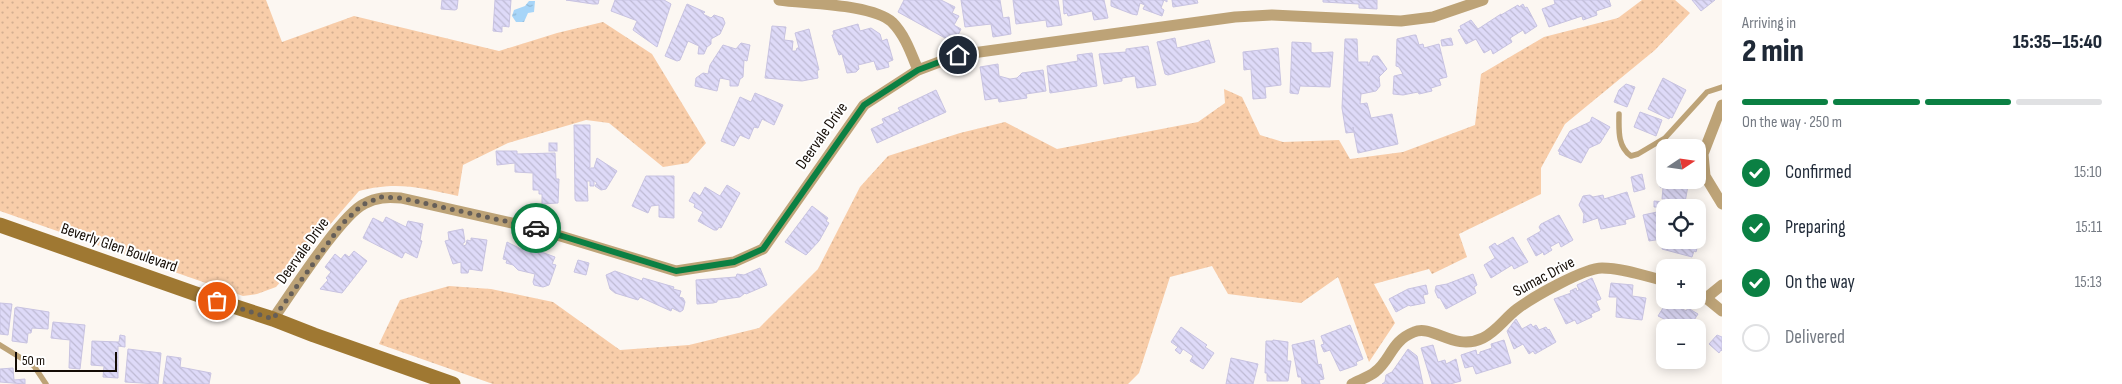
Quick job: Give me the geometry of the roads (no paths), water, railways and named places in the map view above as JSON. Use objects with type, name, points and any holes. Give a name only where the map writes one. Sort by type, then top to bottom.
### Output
[{"type":"main road","name":"Beverly Glen Boulevard","points":[[0,224],[453,384]]},
{"type":"street","points":[[779,0],[868,10],[883,16],[903,36],[918,70]]},
{"type":"street","name":"Deervale Drive","points":[[273,319],[342,224],[362,205],[381,197],[401,198],[534,228],[676,271],[734,262],[763,249],[864,105],[918,70],[958,55],[1235,17],[1272,15],[1401,21],[1433,17],[1483,0]]},
{"type":"street","points":[[1722,105],[1703,154],[1705,176],[1722,204]]},
{"type":"street","name":"Sumac Drive","points":[[1352,384],[1376,371],[1396,342],[1415,331],[1430,332],[1452,341],[1468,342],[1482,339],[1497,330],[1508,316],[1526,303],[1584,273],[1600,268],[1617,269],[1656,279]]},
{"type":"street","points":[[1706,294],[1722,285]]},
{"type":"street","points":[[1706,299],[1722,311]]},
{"type":"lane","points":[[1619,114],[1621,143],[1625,151],[1631,156],[1666,138],[1708,92],[1722,87]]},
{"type":"lane","points":[[0,345],[34,366],[46,384]]},
{"type":"water","points":[[529,1],[535,1],[534,12],[528,13],[524,22],[516,22],[512,16],[514,10],[525,6]]}]
